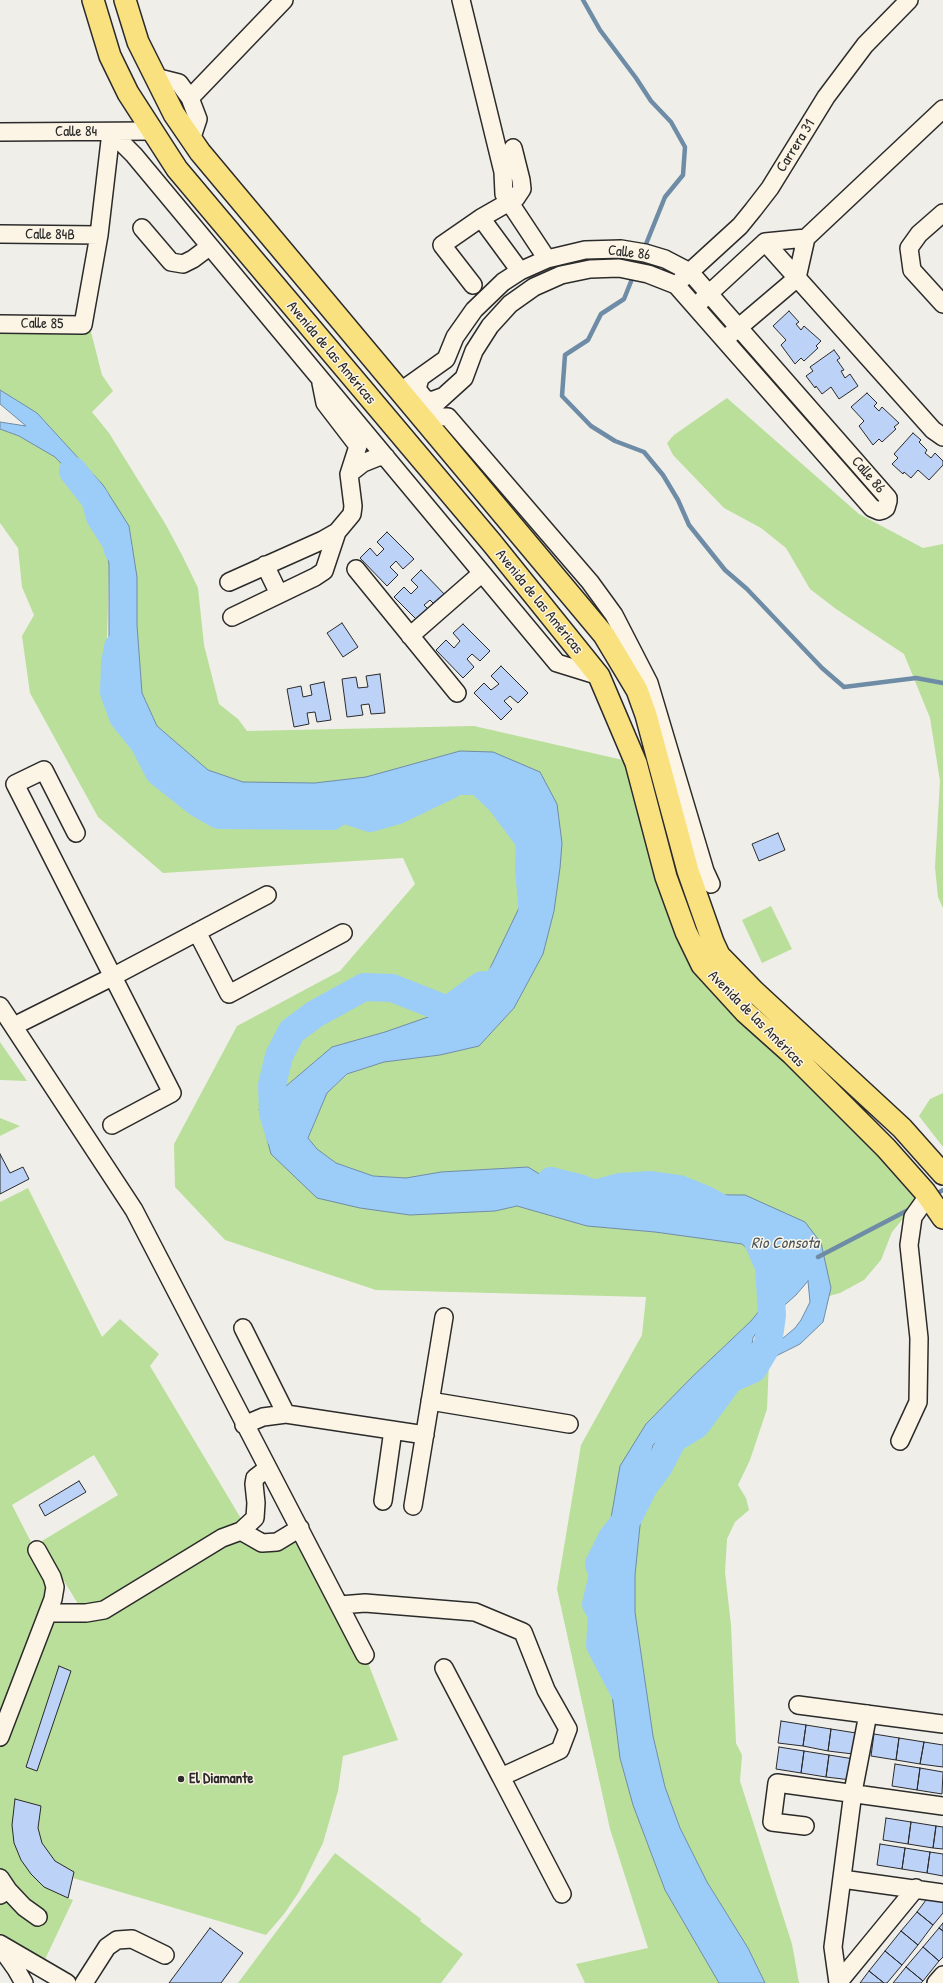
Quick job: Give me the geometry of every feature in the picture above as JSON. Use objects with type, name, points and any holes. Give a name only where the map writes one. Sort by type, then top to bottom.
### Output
[{"type":"main road","name":"Avenida de las Américas","points":[[93,0],[110,56],[128,92],[177,169],[492,543],[599,676],[636,763],[666,877],[686,932],[702,966],[745,1012],[792,1054],[886,1148],[928,1196],[943,1218]]},
{"type":"main road","name":"Avenida de las Américas","points":[[125,0],[138,42],[174,114],[191,140],[400,400]]},
{"type":"main road","points":[[351,376],[363,378],[385,406],[400,400]]},
{"type":"main road","points":[[400,400],[422,416]]},
{"type":"main road","points":[[396,430],[400,400]]},
{"type":"main road","name":"Avenida de las Américas","points":[[422,416],[604,635],[637,690],[646,715],[688,871],[719,954],[755,992],[902,1128],[943,1174]]},
{"type":"street","points":[[190,98],[284,0]]},
{"type":"street","points":[[461,0],[503,172],[504,194],[547,259]]},
{"type":"street","name":"Carrera 31","points":[[676,285],[735,231],[753,210],[770,188],[826,97],[865,45],[909,0]]},
{"type":"street","points":[[155,77],[179,83],[190,98],[198,118],[191,140]]},
{"type":"street","points":[[725,339],[797,278],[806,238],[943,110]]},
{"type":"street","name":"Calle 84","points":[[0,132],[152,131]]},
{"type":"street","points":[[100,235],[111,132]]},
{"type":"street","points":[[111,132],[134,155],[209,247],[557,662],[599,676]]},
{"type":"street","points":[[473,286],[442,244],[481,218],[516,198],[522,189],[513,148]]},
{"type":"street","points":[[943,213],[918,234],[909,248],[912,270],[943,304]]},
{"type":"street","points":[[481,218],[520,271]]},
{"type":"street","points":[[142,228],[171,262],[183,264],[193,259],[209,247]]},
{"type":"street","name":"Calle 84B","points":[[0,234],[100,235]]},
{"type":"street","name":"Calle 85","points":[[0,324],[83,324],[100,235]]},
{"type":"street","points":[[694,306],[765,242],[806,238]]},
{"type":"street","points":[[765,242],[933,430],[943,437]]},
{"type":"street","name":"Calle 86","points":[[400,400],[420,378],[446,359],[455,338],[474,310],[489,294],[520,271],[547,259],[585,250],[621,249],[646,253],[665,259],[690,272],[740,327],[888,498],[888,501],[886,508],[879,510],[872,508],[676,285],[648,274],[619,268],[590,269],[561,275],[534,287],[510,304],[490,326],[474,351],[464,378],[422,416]]},
{"type":"street","points":[[420,378],[417,389],[424,398],[431,401],[442,397]]},
{"type":"street","points":[[229,582],[323,540],[337,532],[352,514],[353,506],[349,474],[358,446],[325,403],[320,379]]},
{"type":"street","points":[[422,416],[448,417],[590,582],[614,615],[649,683],[705,871],[711,884]]},
{"type":"street","points":[[389,460],[396,430]]},
{"type":"street","points":[[349,474],[363,463],[378,457],[389,460]]},
{"type":"street","points":[[232,617],[324,571],[337,532]]},
{"type":"street","points":[[265,565],[279,594]]},
{"type":"street","points":[[356,569],[457,693]]},
{"type":"street","points":[[410,636],[482,573]]},
{"type":"street","points":[[76,833],[44,770],[15,784],[114,976],[172,1093],[112,1125]]},
{"type":"street","points":[[14,1026],[114,976],[267,895]]},
{"type":"street","points":[[197,932],[229,994],[343,933]]},
{"type":"street","points":[[0,1006],[134,1210],[244,1425],[300,1528],[365,1655]]},
{"type":"street","points":[[900,1441],[918,1402],[919,1338],[909,1245],[913,1217],[928,1196]]},
{"type":"street","points":[[413,1506],[444,1317]]},
{"type":"street","points":[[243,1328],[286,1414]]},
{"type":"street","points":[[430,1401],[569,1424]]},
{"type":"street","points":[[244,1425],[263,1417],[286,1414],[424,1435]]},
{"type":"street","points":[[383,1501],[393,1430]]},
{"type":"street","points":[[49,1613],[86,1613],[104,1610],[222,1538],[241,1531],[255,1518],[255,1478],[268,1468]]},
{"type":"street","points":[[241,1531],[262,1543],[277,1542],[300,1528]]},
{"type":"street","points":[[0,1737],[49,1613],[55,1587],[52,1577],[37,1550]]},
{"type":"street","points":[[340,1605],[365,1603],[475,1612],[523,1632],[546,1690],[568,1729],[560,1750],[501,1777]]},
{"type":"street","points":[[444,1668],[562,1894]]},
{"type":"street","points":[[798,1705],[943,1724]]},
{"type":"street","points":[[838,1983],[833,1947],[853,1792],[868,1714]]},
{"type":"street","points":[[805,1826],[772,1822],[777,1783],[853,1792],[943,1806]]},
{"type":"street","points":[[842,1879],[943,1892]]},
{"type":"street","points":[[3,1888],[24,1907],[38,1917]]},
{"type":"street","points":[[838,1983],[916,1888]]},
{"type":"street","points":[[84,1983],[107,1947],[117,1940],[132,1939],[165,1955]]},
{"type":"street","points":[[0,1946],[24,1983]]},
{"type":"street","points":[[0,1946],[67,1983]]},
{"type":"street","points":[[936,1983],[943,1975]]},
{"type":"green space","points":[[0,324],[90,328],[102,375],[113,391],[92,412],[109,433],[166,525],[183,557],[198,588],[204,645],[219,704],[238,719],[247,731],[474,726],[636,763],[702,965],[925,1192],[892,1232],[881,1260],[864,1280],[840,1293],[829,1296],[831,1288],[745,1195],[594,1194],[551,1181],[528,1167],[441,1172],[406,1178],[373,1176],[336,1163],[317,1149],[308,1139],[327,1093],[348,1074],[384,1062],[440,1055],[479,1046],[514,1008],[543,954],[562,843],[460,751],[366,777],[315,783],[243,782],[208,770],[157,726],[142,693],[137,625],[137,577],[103,485],[37,413],[0,390]]},
{"type":"green space","points":[[727,398],[859,514],[923,548],[943,544],[943,908],[938,897],[935,867],[940,781],[930,718],[904,654],[836,609],[810,589],[786,548],[761,528],[724,508],[673,455],[667,443],[674,435]]},
{"type":"green space","points":[[0,429],[19,436],[55,457],[95,499],[106,542],[109,565],[107,640],[142,755],[159,772],[198,803],[219,815],[264,815],[377,805],[455,781],[479,781],[523,813],[530,841],[531,883],[482,985],[448,1010],[385,1032],[332,1047],[259,1109],[360,1208],[410,1215],[495,1211],[517,1206],[587,1226],[655,1232],[742,1244],[769,1267],[772,1294],[751,1321],[692,1377],[646,1424],[610,1524],[603,1575],[602,1614],[620,1758],[633,1805],[665,1890],[719,1983],[585,1983],[576,1964],[648,1948],[610,1829],[557,1589],[581,1445],[642,1335],[646,1297],[376,1290],[225,1240],[175,1187],[174,1144],[237,1026],[340,971],[415,884],[403,858],[163,873],[98,817],[30,693],[22,636],[34,615],[22,587],[18,548],[0,523]]},
{"type":"green space","points":[[771,906],[792,949],[762,963],[742,920]]},
{"type":"green space","points":[[0,1042],[27,1081],[0,1080]]},
{"type":"green space","points":[[943,1093],[943,1147],[919,1116],[930,1099]]},
{"type":"green space","points":[[0,1118],[20,1126],[0,1136]]},
{"type":"green space","points":[[28,1188],[102,1337],[120,1319],[159,1354],[150,1366],[246,1527],[262,1543],[300,1528],[365,1655],[398,1740],[343,1756],[338,1791],[323,1843],[299,1892],[284,1914],[266,1935],[73,1878],[68,1898],[73,1900],[41,1968],[0,1944],[0,1202]],"holes":[[[94,1455],[118,1495],[37,1544],[61,1583],[64,1581],[83,1612],[49,1613],[53,1585],[12,1505]]]},
{"type":"green space","points":[[769,1361],[767,1409],[750,1460],[738,1485],[746,1498],[749,1510],[735,1522],[727,1539],[725,1572],[731,1625],[736,1743],[742,1755],[740,1781],[792,1944],[799,1983],[765,1983],[748,1948],[707,1882],[680,1828],[665,1787],[653,1736],[635,1612],[635,1575],[644,1486],[653,1445],[730,1379]]},
{"type":"green space","points":[[335,1853],[421,1919],[420,1921],[463,1954],[441,1983],[238,1983]]},
{"type":"water","name":"Rio Consota","points":[[0,390],[37,413],[103,485],[129,526],[137,577],[137,625],[142,693],[157,726],[208,770],[243,782],[315,783],[366,777],[460,751],[493,752],[540,772],[557,804],[562,843],[554,911],[543,954],[514,1008],[479,1046],[440,1055],[384,1062],[347,1074],[327,1093],[308,1138],[317,1149],[336,1163],[373,1176],[406,1178],[441,1172],[528,1167],[551,1181],[594,1194],[745,1195],[805,1222],[821,1243],[831,1288],[823,1322],[800,1344],[730,1379],[653,1445],[644,1486],[635,1575],[635,1612],[653,1736],[665,1787],[680,1828],[707,1882],[748,1948],[765,1983],[719,1983],[665,1890],[633,1805],[620,1758],[602,1614],[603,1575],[620,1466],[646,1424],[692,1377],[751,1321],[772,1295],[769,1267],[742,1244],[655,1232],[587,1226],[517,1206],[495,1211],[410,1215],[360,1208],[317,1198],[271,1154],[259,1109],[332,1047],[385,1032],[448,1010],[482,985],[531,883],[530,841],[523,813],[479,781],[455,781],[377,805],[304,815],[219,815],[198,803],[159,772],[142,755],[133,742],[123,717],[109,667],[109,565],[106,542],[95,499],[55,457],[19,436],[0,429],[0,422],[26,426],[0,404]],"holes":[[[808,1281],[810,1302],[795,1328],[782,1339],[768,1344],[752,1345],[753,1338],[760,1327],[796,1295]]]},
{"type":"building","points":[[789,311],[799,322],[796,324],[801,330],[804,326],[821,341],[816,346],[818,348],[804,361],[801,358],[795,364],[781,345],[786,340],[773,326]]},
{"type":"building","points":[[834,350],[840,358],[837,360],[844,370],[841,371],[845,378],[850,374],[858,386],[839,399],[831,387],[822,394],[816,386],[815,388],[806,376],[813,371],[810,367]]},
{"type":"building","points":[[867,393],[877,403],[874,406],[879,411],[882,407],[899,423],[894,427],[896,429],[882,442],[879,439],[873,445],[859,426],[864,421],[851,407]]},
{"type":"building","points":[[913,433],[921,440],[919,442],[927,450],[925,453],[931,458],[935,453],[943,461],[943,465],[929,480],[918,470],[911,478],[904,472],[903,474],[892,464],[898,458],[894,454]]},
{"type":"building","points":[[387,532],[414,559],[403,569],[396,561],[390,567],[398,575],[387,586],[360,558],[370,548],[377,556],[384,549],[377,542]]},
{"type":"building","points":[[421,570],[447,597],[437,607],[430,600],[424,605],[432,613],[421,624],[394,597],[404,587],[411,594],[418,587],[411,580]]},
{"type":"building","points":[[342,623],[358,647],[343,657],[327,633]]},
{"type":"building","points":[[463,624],[490,651],[480,661],[472,654],[467,659],[474,667],[463,678],[436,650],[446,640],[454,648],[460,641],[453,633]]},
{"type":"building","points":[[501,666],[528,693],[518,703],[510,696],[504,701],[512,709],[501,720],[474,693],[484,683],[491,690],[499,684],[491,676]]},
{"type":"building","points":[[380,674],[385,713],[371,714],[369,704],[361,705],[363,715],[347,717],[342,679],[356,677],[358,688],[368,687],[366,676]]},
{"type":"building","points":[[324,682],[331,720],[317,722],[315,712],[307,713],[309,724],[294,727],[287,689],[301,686],[303,697],[312,695],[310,685]]},
{"type":"building","points":[[778,833],[785,850],[759,861],[752,844]]},
{"type":"building","points":[[0,1154],[10,1173],[23,1167],[29,1179],[0,1194]]},
{"type":"building","points":[[79,1481],[86,1492],[45,1516],[39,1505]]},
{"type":"building","points":[[59,1666],[71,1671],[37,1771],[26,1767]]},
{"type":"building","points":[[781,1721],[806,1725],[803,1746],[778,1743]]},
{"type":"building","points":[[806,1725],[831,1729],[828,1751],[803,1746]]},
{"type":"building","points":[[831,1729],[856,1733],[853,1754],[828,1751]]},
{"type":"building","points":[[874,1734],[899,1738],[896,1760],[871,1756]]},
{"type":"building","points":[[899,1738],[924,1742],[920,1764],[896,1760]]},
{"type":"building","points":[[924,1742],[943,1745],[943,1767],[920,1764]]},
{"type":"building","points":[[779,1747],[804,1751],[801,1773],[776,1769]]},
{"type":"building","points":[[804,1751],[829,1755],[826,1777],[801,1773]]},
{"type":"building","points":[[829,1755],[854,1759],[851,1780],[826,1777]]},
{"type":"building","points":[[895,1764],[920,1768],[917,1790],[892,1786]]},
{"type":"building","points":[[920,1768],[943,1772],[942,1794],[917,1790]]},
{"type":"building","points":[[15,1799],[41,1806],[38,1828],[42,1843],[55,1861],[74,1872],[68,1898],[44,1887],[31,1874],[21,1860],[14,1843],[12,1825]]},
{"type":"building","points":[[886,1818],[911,1822],[908,1844],[883,1840]]},
{"type":"building","points":[[911,1822],[936,1826],[933,1848],[908,1844]]},
{"type":"building","points":[[936,1826],[943,1827],[943,1849],[933,1848]]},
{"type":"building","points":[[880,1844],[905,1848],[902,1869],[877,1865]]},
{"type":"building","points":[[905,1848],[930,1852],[927,1873],[902,1869]]},
{"type":"building","points":[[930,1852],[943,1854],[943,1876],[927,1873]]},
{"type":"building","points":[[932,1892],[943,1901],[943,1913],[933,1925],[917,1912]]},
{"type":"building","points":[[917,1912],[933,1925],[918,1945],[901,1931]]},
{"type":"building","points":[[943,1923],[943,1931],[939,1928]]},
{"type":"building","points":[[210,1928],[243,1953],[221,1983],[169,1983]]},
{"type":"building","points":[[939,1928],[943,1931],[943,1957],[939,1961],[923,1947]]},
{"type":"building","points":[[901,1931],[918,1945],[902,1965],[885,1951]]},
{"type":"building","points":[[923,1947],[939,1961],[923,1981],[906,1967]]},
{"type":"building","points":[[885,1951],[902,1965],[887,1983],[884,1983],[869,1971]]},
{"type":"building","points":[[906,1967],[923,1981],[921,1983],[893,1983]]},
{"type":"building","points":[[869,1971],[884,1983],[860,1983]]},
{"type":"waterway","points":[[583,0],[600,30],[636,78],[651,101],[671,122],[685,147],[683,175],[665,197],[644,249]]},
{"type":"waterway","points":[[634,274],[624,299],[601,314],[588,340],[565,355],[562,396],[591,426],[615,441],[644,452],[663,475],[678,500],[689,525],[725,570],[747,589],[822,668],[844,687],[916,678],[943,683]]},
{"type":"waterway","points":[[73,471],[95,499],[100,517],[116,542],[118,550]]},
{"type":"waterway","points":[[118,647],[115,663],[114,692],[123,717],[144,743],[159,772],[198,803],[219,815],[332,816],[342,809],[370,818],[398,810],[448,786],[455,781],[479,781],[500,801],[530,841],[529,869],[533,915],[532,921]]},
{"type":"waterway","points":[[280,1136],[273,1113],[272,1085],[279,1056],[292,1031],[315,1014],[364,987],[392,988],[448,1010],[482,985],[491,987],[512,966]]},
{"type":"waterway","points":[[515,1188],[545,1188],[551,1181],[579,1188],[594,1194],[620,1187],[651,1185],[679,1189],[706,1200],[734,1215],[755,1234],[769,1267],[772,1315],[768,1344],[753,1369],[730,1379],[696,1425],[673,1439],[659,1466],[644,1486],[629,1516],[612,1538],[599,1564],[603,1575],[596,1604],[602,1614],[600,1645],[624,1691]]},
{"type":"waterway","points":[[934,1195],[943,1190]]},
{"type":"waterway","points":[[818,1257],[912,1208]]},
{"type":"place","name":"El Diamante","points":[[181,1779]]}]
